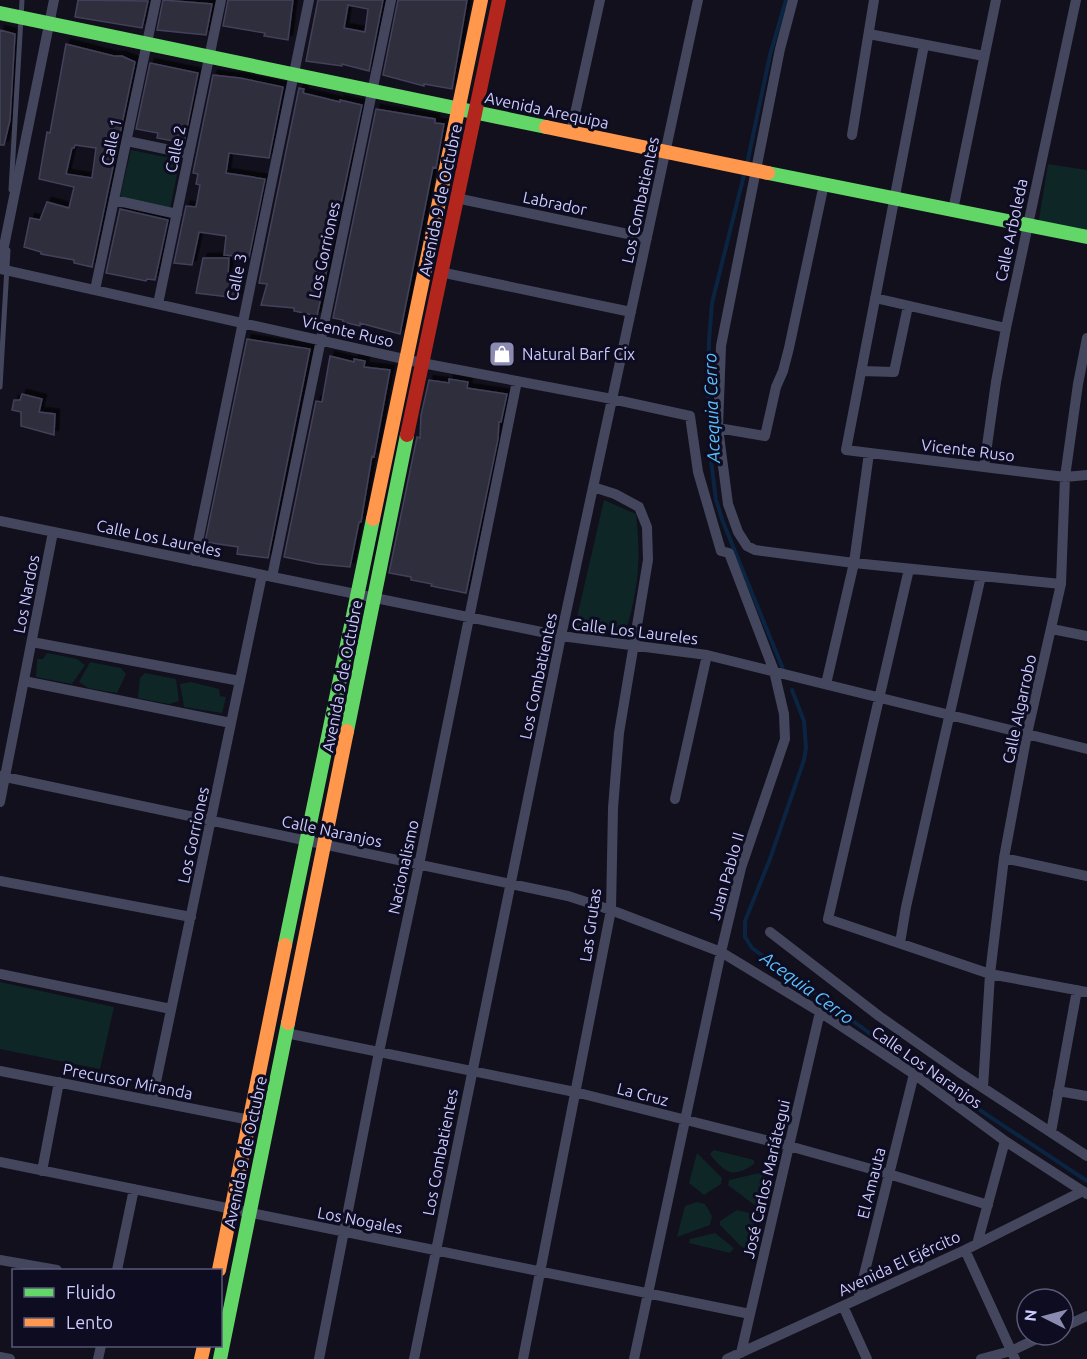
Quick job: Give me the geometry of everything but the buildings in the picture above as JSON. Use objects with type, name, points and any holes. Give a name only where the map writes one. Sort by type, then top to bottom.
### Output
[{"type":"street","points":[[0,268],[54,0]]},
{"type":"street","name":"Calle 1","points":[[96,290],[156,0]]},
{"type":"street","name":"Calle 2","points":[[158,304],[221,0]]},
{"type":"street","name":"Calle 3","points":[[194,561],[309,0]]},
{"type":"street","name":"Los Gorriones","points":[[152,1101],[240,681],[267,576],[321,340],[391,0]]},
{"type":"street","name":"Avenida 9 de Octubre","points":[[219,1269],[405,359],[481,0]]},
{"type":"street","name":"Avenida 9 de Octubre","points":[[220,1359],[440,272],[499,0]]},
{"type":"street","points":[[571,132],[600,0]]},
{"type":"street","name":"Los Combatientes","points":[[414,1359],[561,636],[698,0]]},
{"type":"street","points":[[794,0],[780,49],[753,170],[723,329],[718,429],[728,504],[738,532],[747,546],[755,550],[1061,585]]},
{"type":"street","points":[[852,135],[874,0]]},
{"type":"street","points":[[953,210],[996,0]]},
{"type":"street","name":"Calle Arboleda","points":[[984,467],[996,382],[1026,225],[1076,0]]},
{"type":"street","name":"Avenida Arequipa","points":[[0,13],[1087,237]]},
{"type":"street","points":[[869,34],[984,56]]},
{"type":"street","points":[[908,306],[894,372],[861,371],[924,45]]},
{"type":"street","points":[[127,141],[189,154]]},
{"type":"street","points":[[718,429],[765,436],[776,387],[789,348],[824,184]]},
{"type":"street","name":"Labrador","points":[[456,198],[647,238]]},
{"type":"street","points":[[114,200],[177,214]]},
{"type":"street","name":"Vicente Ruso","points":[[0,268],[422,363],[690,416]]},
{"type":"street","points":[[440,272],[631,312]]},
{"type":"street","points":[[875,298],[1006,328]]},
{"type":"street","name":"Calle Algarrobo","points":[[983,1088],[990,974],[1004,858],[1027,734],[1061,585],[1065,477],[1087,338]]},
{"type":"street","name":"Vicente Ruso","points":[[861,371],[846,450],[1065,477],[1087,475]]},
{"type":"street","name":"Nacionalismo","points":[[319,1359],[379,1052],[517,381]]},
{"type":"street","name":"Juan Pablo II","points":[[634,1359],[741,868],[785,739],[782,673],[729,553],[721,550],[698,472],[690,416]]},
{"type":"street","points":[[826,684],[854,563],[869,453]]},
{"type":"street","name":"Las Grutas","points":[[523,1359],[611,910],[613,808],[619,733],[648,560],[647,527],[639,507],[615,494],[593,488]]},
{"type":"street","name":"Calle Los Laureles","points":[[0,521],[561,636],[707,655],[1087,749]]},
{"type":"street","name":"Los Nardos","points":[[0,802],[3,777],[53,532]]},
{"type":"street","points":[[909,569],[828,919],[990,974],[1082,991],[1058,1091],[1051,1132]]},
{"type":"street","points":[[900,944],[906,907],[981,576]]},
{"type":"street","points":[[1052,629],[1087,636]]},
{"type":"street","points":[[32,642],[240,681]]},
{"type":"street","points":[[675,799],[707,655]]},
{"type":"street","points":[[24,681],[231,723]]},
{"type":"street","name":"Calle Naranjos","points":[[3,777],[568,896],[721,952]]},
{"type":"street","points":[[1004,858],[1087,876]]},
{"type":"street","points":[[0,881],[191,917]]},
{"type":"street","points":[[770,932],[879,1016],[1087,1156]]},
{"type":"street","name":"Calle Los Naranjos","points":[[721,952],[820,1012],[914,1074],[1005,1141],[1085,1193]]},
{"type":"street","points":[[0,974],[171,1009]]},
{"type":"street","name":"José Carlos Mariátegui","points":[[741,1353],[820,1012]]},
{"type":"street","name":"La Cruz","points":[[286,1033],[575,1092],[789,1146],[988,1205]]},
{"type":"street","name":"Precursor Miranda","points":[[0,1071],[250,1120]]},
{"type":"street","name":"El Amauta","points":[[858,1299],[914,1074]]},
{"type":"street","points":[[42,1170],[59,1082]]},
{"type":"street","points":[[1058,1091],[1087,1096]]},
{"type":"street","points":[[977,1244],[1005,1141]]},
{"type":"street","name":"Los Nogales","points":[[0,1162],[750,1314]]},
{"type":"street","points":[[117,1269],[134,1189]]},
{"type":"street","name":"Avenida El Ejército","points":[[727,1359],[1085,1193]]},
{"type":"street","points":[[966,1250],[1013,1355]]},
{"type":"street","points":[[0,1260],[51,1269]]},
{"type":"street","points":[[843,1306],[867,1359]]},
{"type":"street","points":[[981,1359],[1013,1355],[1026,1347]]},
{"type":"street","points":[[0,1357],[10,1359]]},
{"type":"lane","points":[[0,387],[22,0]]},
{"type":"green space","points":[[131,150],[180,160],[170,209],[120,197]]},
{"type":"green space","points":[[1048,164],[1087,170],[1087,234],[1038,225]]},
{"type":"green space","points":[[604,500],[636,514],[638,574],[625,633],[575,626]]},
{"type":"green space","points":[[47,653],[77,659],[85,665],[72,684],[36,677],[37,659],[43,659]]},
{"type":"green space","points":[[90,662],[121,668],[126,674],[117,693],[88,688],[79,682]]},
{"type":"green space","points":[[145,673],[176,679],[179,701],[169,704],[138,698],[140,678]]},
{"type":"green space","points":[[191,682],[219,689],[220,696],[226,697],[222,713],[184,707],[180,684]]},
{"type":"green space","points":[[0,982],[114,1007],[100,1069],[0,1049]]},
{"type":"green space","points":[[714,1150],[754,1160],[754,1164],[741,1171],[731,1172],[712,1157],[710,1154]]},
{"type":"green space","points":[[697,1153],[722,1178],[721,1184],[704,1195],[689,1183]]},
{"type":"green space","points":[[764,1172],[766,1181],[757,1207],[728,1185],[729,1180]]},
{"type":"green space","points":[[697,1202],[705,1204],[712,1216],[710,1225],[677,1237],[685,1206]]},
{"type":"green space","points":[[737,1210],[749,1213],[756,1220],[746,1251],[720,1225],[720,1221]]},
{"type":"green space","points":[[715,1233],[734,1248],[730,1253],[689,1243],[690,1239]]},
{"type":"waterway","name":"Acequia Cerro","points":[[747,164],[770,55],[786,0]]},
{"type":"waterway","name":"Acequia Cerro","points":[[745,171],[712,303],[708,381],[710,452],[716,500],[723,522],[783,669]]},
{"type":"waterway","name":"Acequia Cerro","points":[[792,690],[804,721],[806,748],[804,760],[770,859],[745,921],[745,937],[752,948],[933,1079],[1087,1181]]},
{"type":"traffic: fast","points":[[0,13],[546,127]]},
{"type":"traffic: fast","points":[[768,173],[1087,237]]},
{"type":"traffic: fast","points":[[347,731],[407,435]]},
{"type":"traffic: fast","points":[[285,945],[373,519]]},
{"type":"traffic: fast","points":[[220,1359],[288,1023]]},
{"type":"traffic: slow","points":[[373,519],[481,0]]},
{"type":"traffic: slow","points":[[546,127],[768,173]]},
{"type":"traffic: slow","points":[[288,1023],[347,731]]},
{"type":"traffic: slow","points":[[219,1269],[285,945]]},
{"type":"traffic: slow","points":[[201,1359],[204,1347]]},
{"type":"traffic: jam","points":[[407,435],[499,0]]},
{"type":"place","name":"Natural Barf Cix","points":[[502,354]]}]
